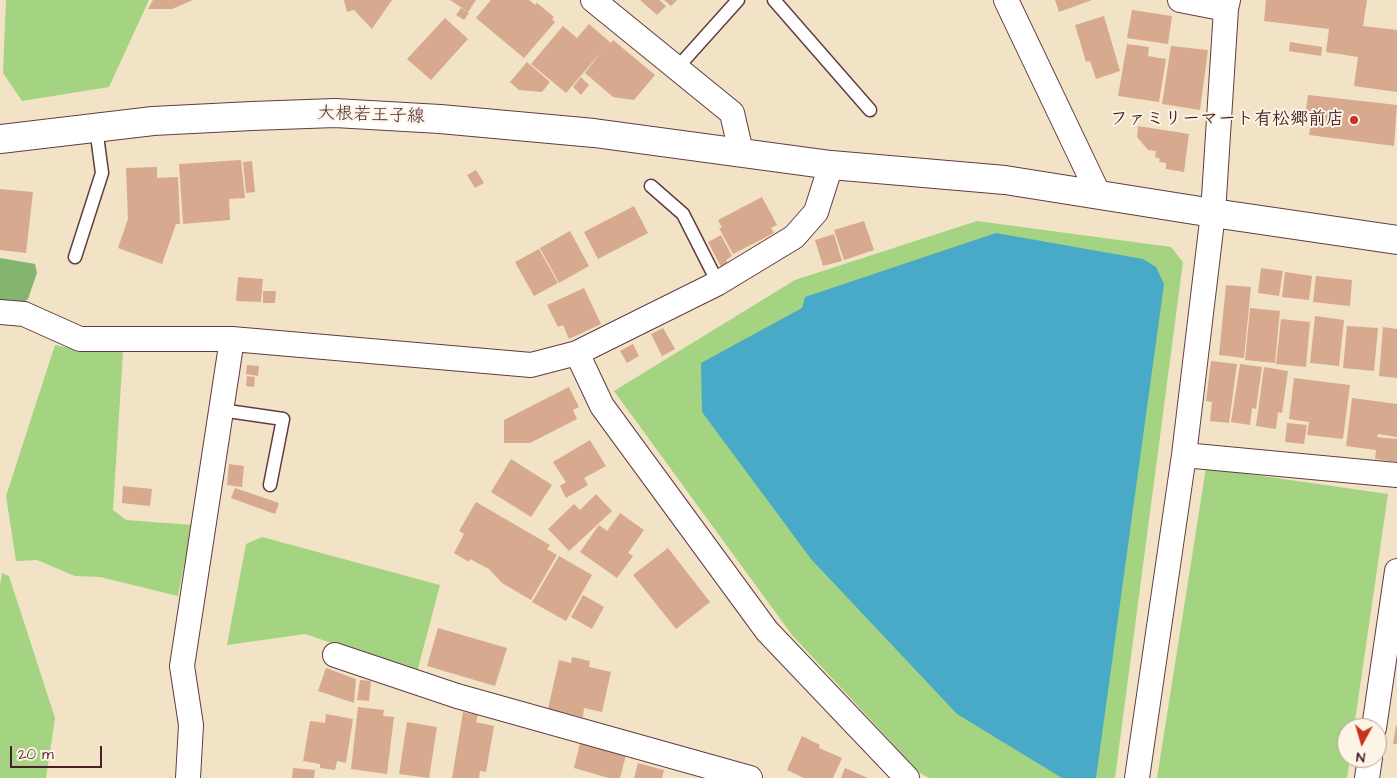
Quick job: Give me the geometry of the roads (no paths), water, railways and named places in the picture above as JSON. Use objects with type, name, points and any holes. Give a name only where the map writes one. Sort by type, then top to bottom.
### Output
[{"type":"street","points":[[593,0],[732,113],[741,152]]},
{"type":"street","points":[[1006,0],[1099,195]]},
{"type":"street","points":[[1137,778],[1184,455],[1213,213],[1227,4],[1180,0]]},
{"type":"street","name":"大根若王子線","points":[[0,140],[153,121],[336,113],[440,119],[574,131],[832,165],[1005,180],[1397,240]]},
{"type":"street","points":[[0,312],[24,314],[80,339],[232,339],[531,365],[577,353],[718,283],[794,237],[816,212],[832,165]]},
{"type":"street","points":[[188,778],[190,725],[182,666],[232,339]]},
{"type":"street","points":[[577,353],[602,406],[767,631],[907,778]]},
{"type":"street","points":[[1184,455],[1397,475]]},
{"type":"street","points":[[1375,718],[1397,571]]},
{"type":"street","points":[[335,655],[457,696],[750,778]]},
{"type":"lane","points":[[677,68],[738,0]]},
{"type":"lane","points":[[774,0],[870,110]]},
{"type":"lane","points":[[74,257],[102,173],[96,128]]},
{"type":"lane","points":[[651,186],[683,214],[718,283]]},
{"type":"lane","points":[[222,410],[283,419],[270,485]]},
{"type":"water","points":[[996,233],[1143,259],[1156,267],[1164,284],[1096,778],[1062,778],[957,714],[811,559],[702,412],[701,363],[802,308],[805,297]]},
{"type":"place","name":"ファミリーマート有松郷前店","points":[[1354,120]]}]
